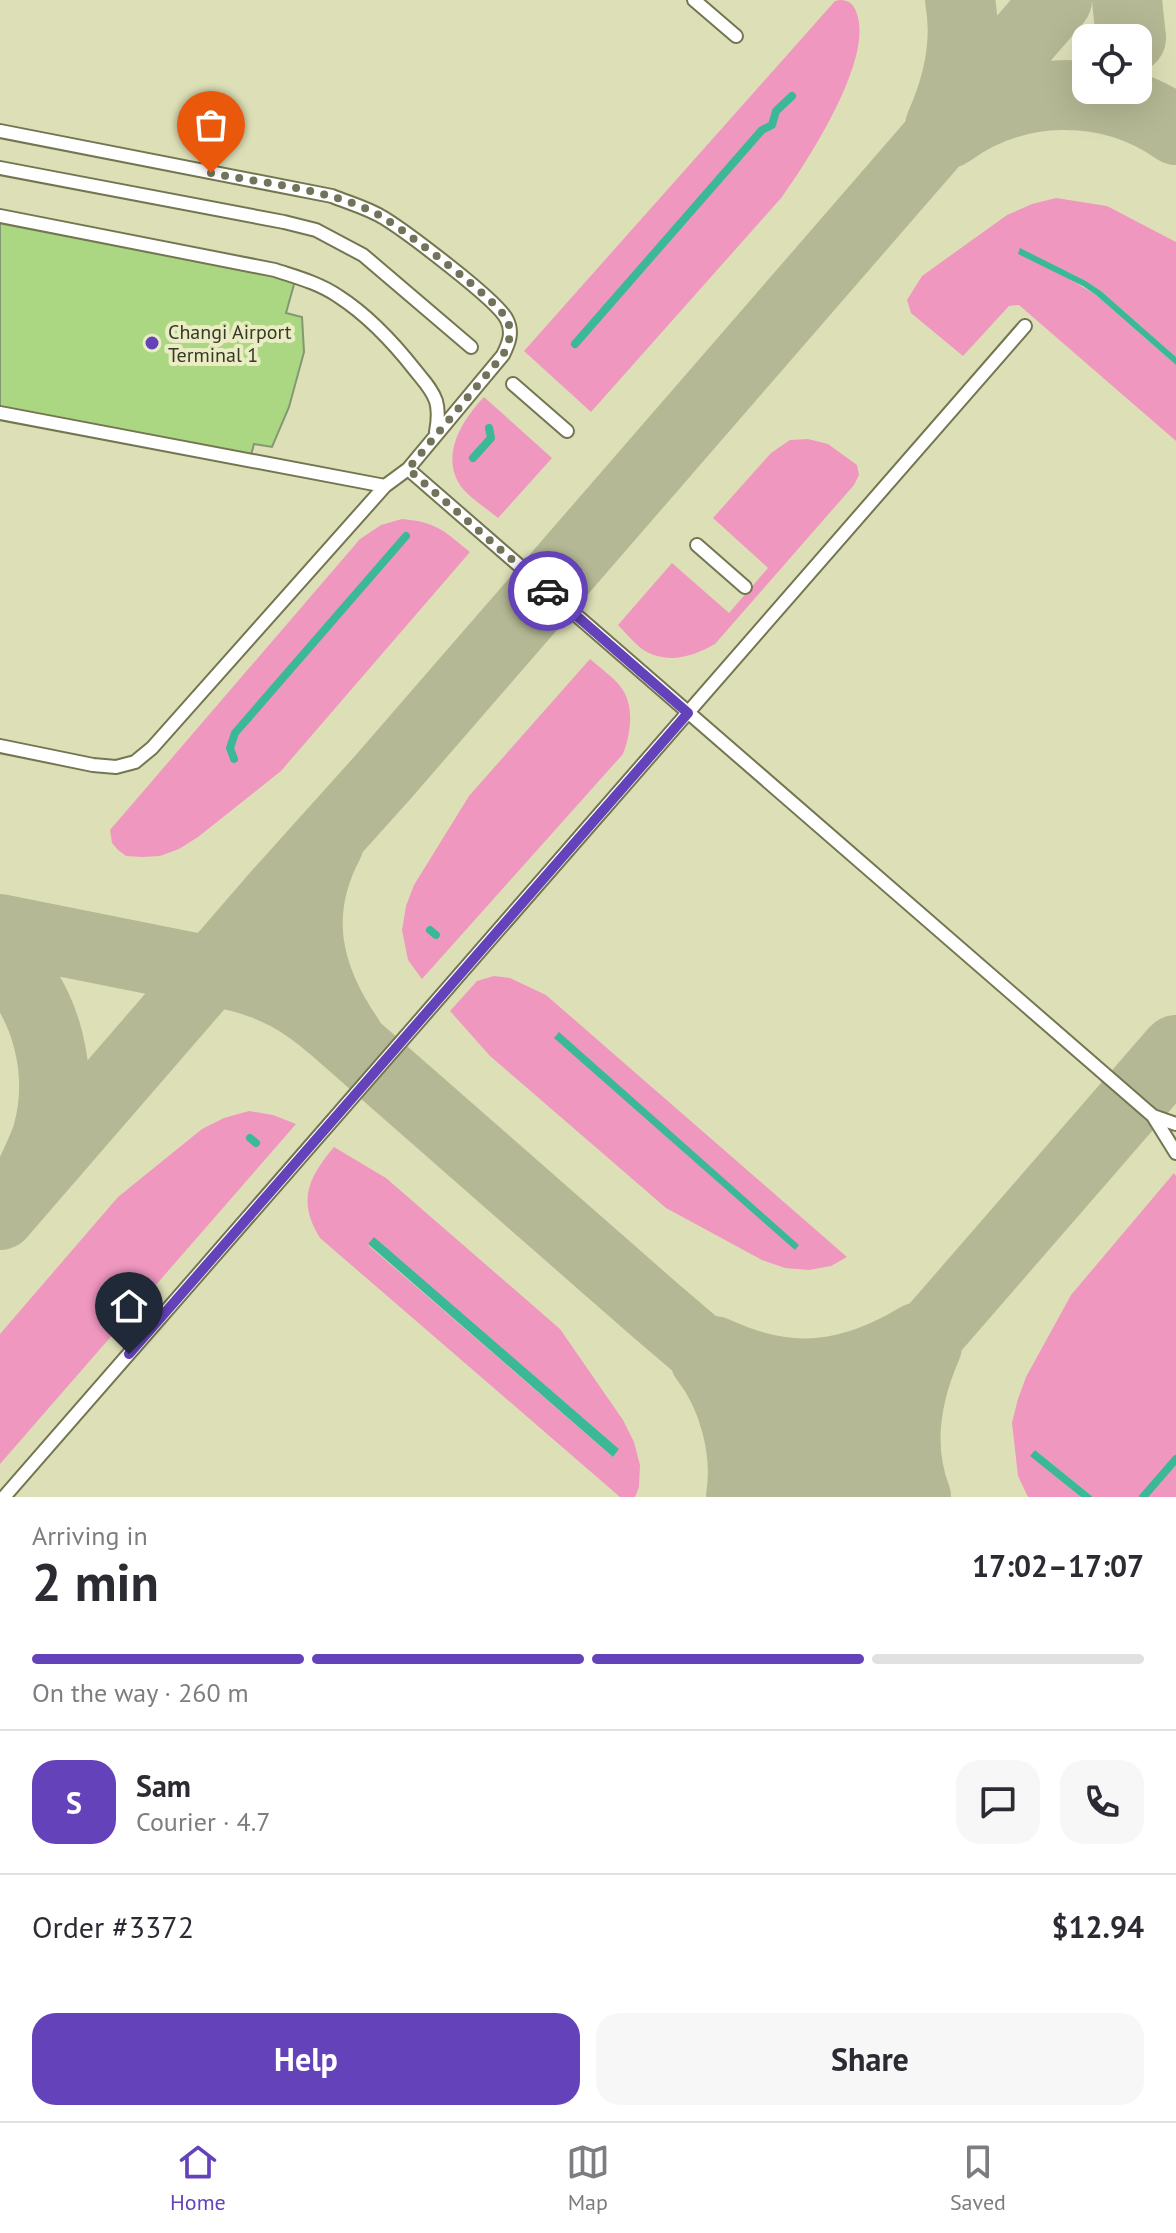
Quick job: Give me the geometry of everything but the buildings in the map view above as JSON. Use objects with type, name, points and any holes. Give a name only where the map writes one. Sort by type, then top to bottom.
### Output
[{"type":"lane","points":[[694,0],[736,36]]},
{"type":"lane","points":[[0,131],[332,196],[383,218],[454,270],[499,308],[507,318],[510,331],[503,355],[408,469],[385,486],[152,748],[135,762],[116,767],[93,765],[0,746]]},
{"type":"lane","points":[[0,168],[316,230],[363,255],[471,347]]},
{"type":"lane","points":[[0,216],[275,270],[338,295],[377,326],[433,391],[439,418],[435,435]]},
{"type":"lane","points":[[4,1497],[1025,326]]},
{"type":"lane","points":[[513,384],[567,431]]},
{"type":"lane","points":[[0,413],[385,486]]},
{"type":"lane","points":[[408,469],[1153,1116],[1176,1153]]},
{"type":"lane","points":[[697,545],[745,587]]},
{"type":"lane","points":[[1153,1116],[1176,1124]]},
{"type":"shaded area","points":[[835,1],[851,4],[857,14],[859,34],[856,57],[822,135],[782,197],[591,412],[524,351]]},
{"type":"shaded area","points":[[1056,198],[1107,206],[1176,242],[1176,357],[1101,291],[1021,249],[1096,295],[1176,365],[1176,441],[1019,305],[1009,306],[963,356],[911,313],[907,300],[922,276],[1007,215]]},
{"type":"shaded area","points":[[484,397],[552,458],[498,518],[463,489],[453,465],[453,452],[461,428]]},
{"type":"shaded area","points":[[808,439],[828,444],[857,465],[859,475],[854,485],[715,644],[690,655],[673,658],[656,656],[639,646],[618,625],[672,563],[729,613],[768,568],[713,518],[771,453],[790,440]]},
{"type":"shaded area","points":[[402,519],[424,522],[439,529],[470,552],[281,771],[179,849],[160,856],[142,857],[126,856],[118,850],[112,843],[110,830],[360,539],[381,525]]},
{"type":"shaded area","points":[[590,659],[617,682],[628,701],[630,728],[623,754],[422,979],[408,960],[402,930],[414,885],[469,796]]},
{"type":"shaded area","points":[[494,976],[510,978],[546,995],[847,1257],[831,1266],[809,1270],[785,1268],[762,1260],[666,1208],[490,1056],[450,1011],[477,981]]},
{"type":"shaded area","points":[[249,1111],[273,1115],[296,1124],[0,1464],[0,1334],[118,1197],[202,1129],[224,1118]]},
{"type":"shaded area","points":[[334,1147],[386,1178],[560,1329],[623,1420],[634,1442],[640,1465],[639,1487],[635,1497],[620,1497],[320,1238],[307,1201],[312,1180]],"holes":[[[374,1238],[619,1449],[613,1457],[368,1245]]]},
{"type":"shaded area","points":[[1174,1173],[1176,1497],[1093,1497],[1035,1450],[1031,1456],[1081,1497],[1028,1497],[1018,1476],[1012,1423],[1026,1377],[1071,1295]]},
{"type":"water","points":[[1020,248],[1101,291],[1176,357],[1176,365],[1096,295],[1018,254]]},
{"type":"water","points":[[559,1032],[799,1245],[795,1250],[554,1038]]},
{"type":"water","points":[[374,1237],[619,1449],[613,1457],[368,1244]]},
{"type":"water","points":[[1035,1450],[1093,1497],[1081,1497],[1030,1456]]},
{"type":"waterway","points":[[575,344],[762,130],[772,125],[776,111],[792,96]]},
{"type":"waterway","points":[[473,458],[491,438],[489,428]]},
{"type":"waterway","points":[[234,759],[230,748],[235,733],[406,536]]},
{"type":"waterway","points":[[430,930],[436,935]]},
{"type":"waterway","points":[[250,1138],[256,1143]]},
{"type":"waterway","points":[[1143,1497],[1176,1459]]},
{"type":"taxiway","points":[[940,126],[960,64],[963,33],[960,0]]},
{"type":"taxiway","points":[[0,1215],[1057,0]]},
{"type":"taxiway","points":[[1127,0],[1130,24]]},
{"type":"taxiway","points":[[949,133],[1003,105],[1062,95],[1121,103],[1149,114],[1176,130]]},
{"type":"taxiway","points":[[329,843],[310,894],[309,943],[323,991],[349,1038]]},
{"type":"taxiway","points":[[0,929],[240,977],[266,985],[299,1002],[331,1026],[874,1497]]},
{"type":"taxiway","points":[[0,957],[17,975],[41,1017],[53,1064],[52,1112],[47,1136],[32,1171]]},
{"type":"taxiway","points":[[788,1497],[1176,1050]]},
{"type":"taxiway","points":[[714,1351],[768,1369],[818,1373],[868,1362],[919,1337]]},
{"type":"taxiway","points":[[916,1497],[907,1459],[906,1421],[914,1383],[927,1346]]},
{"type":"taxiway","points":[[705,1359],[724,1390],[736,1425],[742,1461],[741,1497]]},
{"type":"way so far","points":[[211,173],[332,196],[358,206],[383,218],[454,270],[499,308],[507,318],[510,331],[503,355],[408,469],[548,591]]},
{"type":"place","name":"Changi Airport Terminal 1","points":[[152,343]]},
{"type":"route","points":[[129,1354],[688,713],[548,591]]}]
